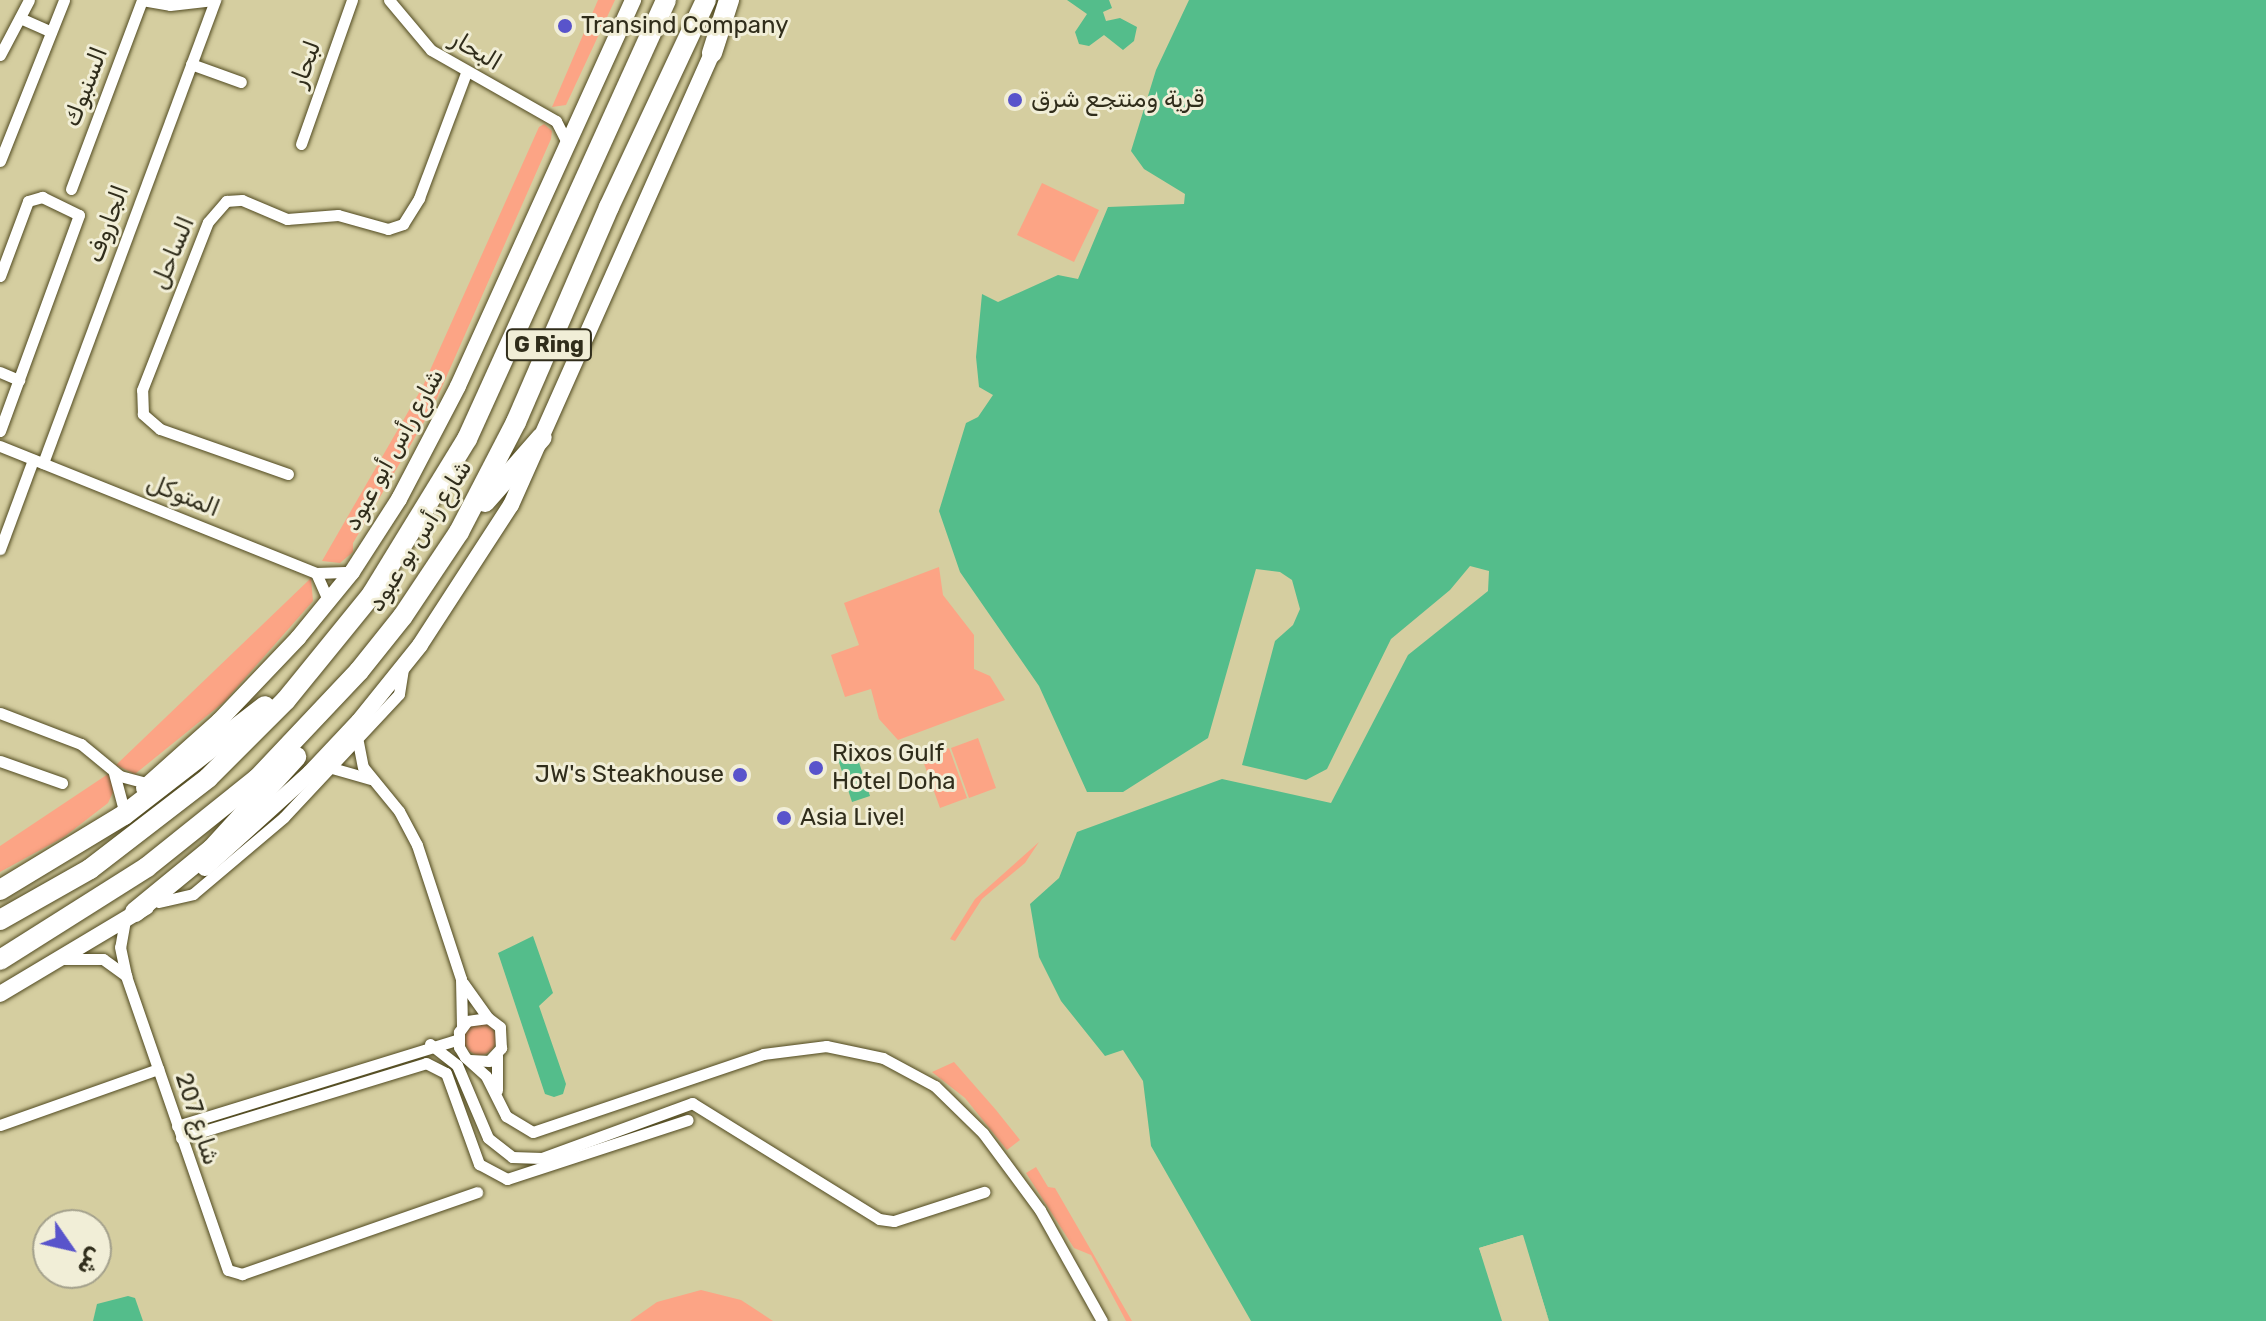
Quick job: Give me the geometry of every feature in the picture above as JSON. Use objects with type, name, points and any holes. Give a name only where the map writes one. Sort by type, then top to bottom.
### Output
[{"type":"highway","name":"شارع رأس بو عبود","points":[[0,920],[90,869],[157,821],[250,739],[323,657],[395,561],[467,439],[666,0]]},
{"type":"highway","name":"شارع رأس بو عبود","points":[[0,960],[93,904],[182,841],[285,752],[359,671],[459,532],[516,422],[609,207],[706,0]]},
{"type":"highway","points":[[712,53],[729,0]]},
{"type":"highway","points":[[459,532],[542,437]]},
{"type":"highway","points":[[0,890],[82,841],[176,776],[323,657]]},
{"type":"highway","points":[[130,916],[229,832],[304,749],[359,671]]},
{"type":"street","points":[[0,55],[29,0]]},
{"type":"street","points":[[0,161],[64,0]]},
{"type":"street","points":[[142,0],[170,5],[214,0]]},
{"type":"street","name":"السنبوك","points":[[71,189],[142,0]]},
{"type":"street","name":"الجاروف","points":[[38,462],[214,0]]},
{"type":"street","name":"لبحار","points":[[301,144],[352,0]]},
{"type":"street","name":"البحار","points":[[389,0],[415,36],[466,73],[556,121]]},
{"type":"street","name":"شارع رأس أبو عبود","points":[[82,841],[150,784],[248,692],[352,572],[443,417],[633,0]]},
{"type":"street","points":[[0,994],[64,959],[130,916],[159,902],[234,843],[310,773],[404,664],[511,505],[736,0]]},
{"type":"street","points":[[20,18],[51,32]]},
{"type":"street","points":[[191,64],[241,82]]},
{"type":"street","name":"الساحل","points":[[288,474],[160,429],[143,414],[142,390],[208,222],[226,201],[242,200],[287,219],[338,215],[388,229],[403,224],[419,198],[466,73]]},
{"type":"street","points":[[567,143],[556,121],[581,113]]},
{"type":"street","points":[[0,276],[28,201],[42,197],[79,215],[0,431]]},
{"type":"street","points":[[0,372],[19,380]]},
{"type":"street","name":"المتوكل","points":[[0,446],[316,573],[352,572]]},
{"type":"street","points":[[0,549],[38,462]]},
{"type":"street","points":[[316,573],[329,602]]},
{"type":"street","points":[[159,902],[182,900],[213,879],[332,768],[399,694],[404,664]]},
{"type":"street","points":[[0,713],[81,744],[129,781],[150,784]]},
{"type":"street","points":[[358,742],[371,779],[412,833],[461,979],[503,1034],[497,1055],[498,1094],[506,1116],[533,1132],[763,1054],[826,1046],[883,1058],[935,1086],[983,1133],[1040,1210],[1102,1321]]},
{"type":"street","points":[[0,761],[62,783]]},
{"type":"street","points":[[110,766],[123,806]]},
{"type":"street","points":[[332,768],[371,779]]},
{"type":"street","points":[[126,976],[120,943],[130,916]]},
{"type":"street","points":[[64,959],[103,959],[126,976]]},
{"type":"street","name":"شارع 207","points":[[126,976],[222,1261],[231,1272],[242,1274],[477,1192]]},
{"type":"street","points":[[445,1054],[458,1043],[462,1026],[461,979]]},
{"type":"street","points":[[462,1026],[473,1017],[488,1018]]},
{"type":"street","points":[[179,1132],[430,1044],[458,1043]]},
{"type":"street","points":[[458,1043],[498,1094]]},
{"type":"street","points":[[430,1044],[445,1054],[461,1072],[488,1138],[519,1159],[542,1158],[692,1103],[707,1107],[879,1219],[894,1221],[984,1192]]},
{"type":"street","points":[[470,1060],[489,1061],[497,1055]]},
{"type":"street","points":[[179,1132],[426,1063],[446,1073],[476,1158],[487,1171],[516,1179],[688,1120]]},
{"type":"street","points":[[0,1125],[158,1069]]},
{"type":"shaded area","points":[[598,0],[615,0],[566,105],[552,107]]},
{"type":"shaded area","points":[[1067,0],[1109,0],[1112,8],[1103,12],[1106,21],[1120,18],[1137,27],[1134,41],[1123,50],[1104,35],[1089,46],[1079,44],[1075,32],[1087,14]]},
{"type":"shaded area","points":[[1189,0],[2266,0],[2266,1321],[1549,1321],[1522,1235],[1479,1248],[1502,1321],[1251,1321],[1151,1146],[1143,1081],[1123,1050],[1105,1056],[1061,1001],[1039,957],[1030,904],[1059,878],[1077,832],[1222,779],[1331,803],[1408,655],[1488,591],[1489,571],[1470,566],[1450,590],[1391,639],[1327,769],[1306,780],[1242,765],[1275,641],[1293,625],[1300,609],[1292,580],[1280,572],[1256,569],[1208,738],[1123,792],[1087,792],[1039,686],[960,572],[939,511],[966,423],[978,417],[993,395],[979,387],[976,357],[982,294],[998,302],[1058,275],[1078,279],[1108,207],[1184,204],[1185,194],[1144,169],[1131,151],[1156,70]]},
{"type":"shaded area","points":[[544,124],[552,131],[551,139],[434,405],[353,543],[353,552],[340,563],[322,561],[423,386],[539,127]]},
{"type":"shaded area","points":[[1042,183],[1099,210],[1074,262],[1017,235]]},
{"type":"shaded area","points":[[939,567],[943,595],[974,635],[974,669],[990,676],[1005,700],[898,740],[879,719],[871,689],[845,697],[831,655],[859,645],[844,603]]},
{"type":"shaded area","points":[[311,578],[313,601],[224,702],[135,774],[116,765]]},
{"type":"shaded area","points":[[978,738],[996,788],[969,798],[951,748]]},
{"type":"shaded area","points":[[853,744],[870,796],[852,802],[835,750]]},
{"type":"shaded area","points":[[949,748],[967,798],[940,808],[922,758]]},
{"type":"shaded area","points":[[108,774],[114,790],[108,803],[64,837],[0,872],[0,846]]},
{"type":"shaded area","points":[[1039,842],[1025,863],[982,899],[955,941],[950,939],[975,899]]},
{"type":"shaded area","points":[[533,936],[553,993],[539,1006],[566,1084],[563,1094],[554,1097],[545,1094],[498,953]]},
{"type":"shaded area","points":[[480,1023],[491,1028],[496,1039],[491,1050],[480,1055],[469,1050],[464,1039],[469,1028]]},
{"type":"shaded area","points":[[954,1062],[1020,1140],[1007,1150],[965,1098],[932,1072]]},
{"type":"shaded area","points":[[1036,1167],[1048,1187],[1055,1188],[1132,1321],[1126,1321],[1091,1255],[1074,1248],[1026,1173]]},
{"type":"shaded area","points":[[701,1290],[741,1300],[773,1321],[630,1321],[657,1302]]},
{"type":"shaded area","points":[[128,1296],[135,1298],[143,1321],[93,1321],[97,1304]]},
{"type":"pier","points":[[1523,1235],[1549,1321],[1520,1240],[1484,1251],[1506,1321],[1479,1248]]},
{"type":"place","name":"Transind Company","points":[[565,26]]},
{"type":"place","name":"قرية ومنتجع شرق","points":[[1015,100]]},
{"type":"place","name":"Rixos Gulf Hotel Doha","points":[[816,768]]},
{"type":"place","name":"JW's Steakhouse","points":[[740,775]]},
{"type":"place","name":"Asia Live!","points":[[784,818]]}]
